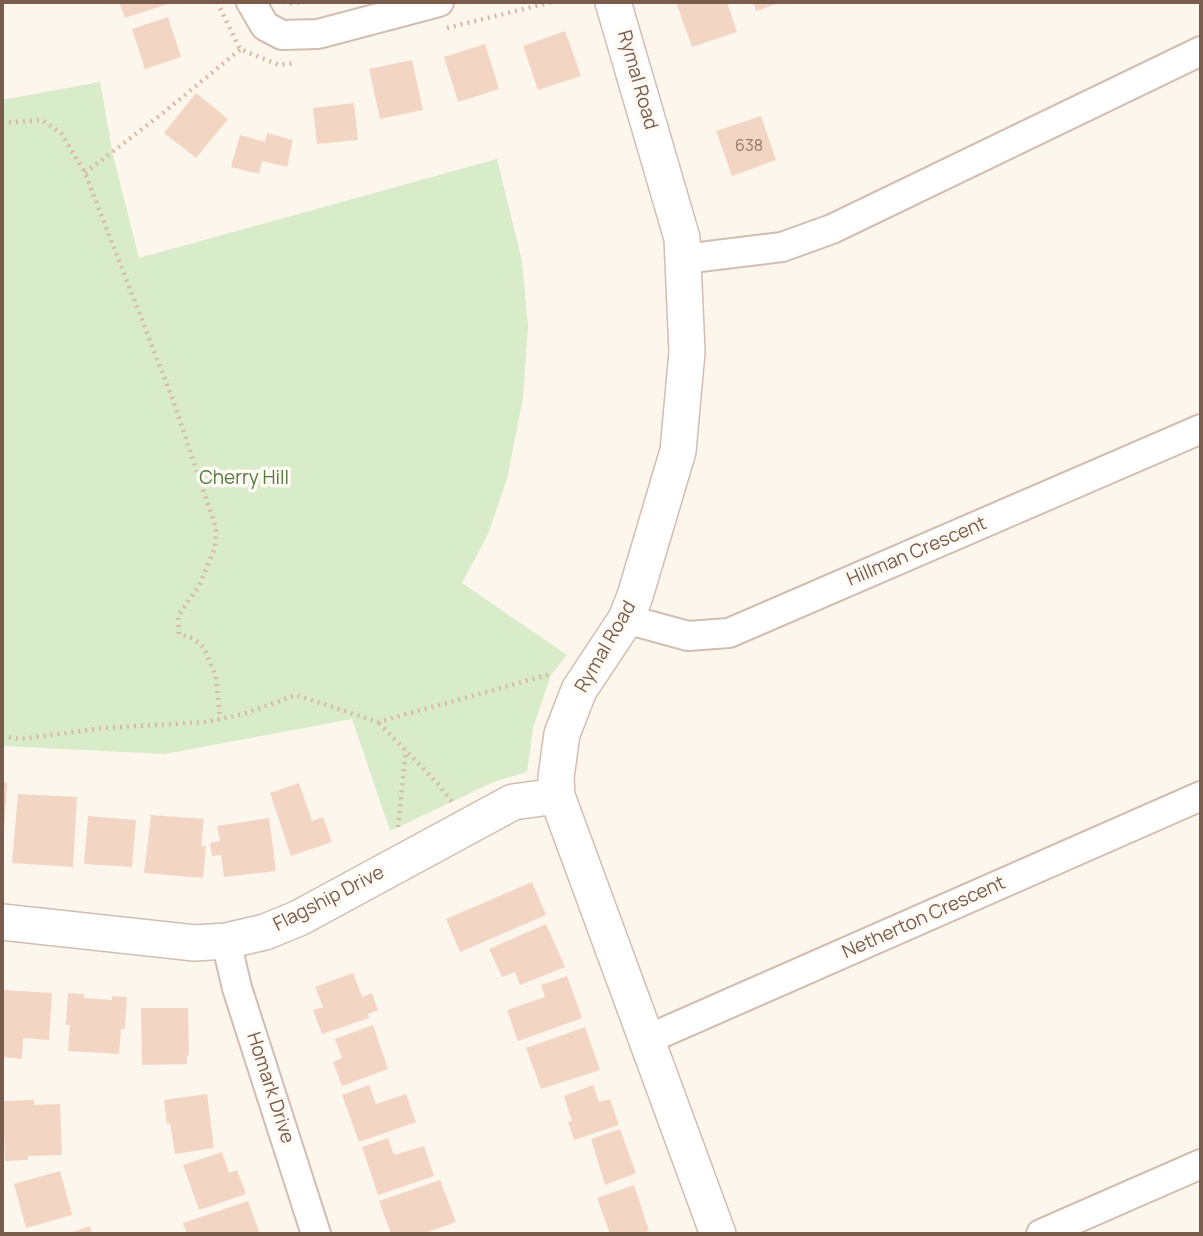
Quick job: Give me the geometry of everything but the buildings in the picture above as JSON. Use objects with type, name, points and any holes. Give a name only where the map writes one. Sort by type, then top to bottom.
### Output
[{"type":"street","points":[[258,14],[282,35],[318,34],[439,2]]},
{"type":"street","name":"Rymal Road","points":[[613,2],[682,238],[687,352],[678,451],[626,619],[579,690],[562,734],[556,777],[557,796],[718,1234]]},
{"type":"street","points":[[684,259],[782,247],[832,229],[1201,51]]},
{"type":"street","name":"Hillman Crescent","points":[[626,619],[688,636],[729,633],[1201,429]]},
{"type":"street","name":"Flagship Drive","points":[[2,922],[195,943],[226,941],[265,932],[299,918],[513,802],[557,796]]},
{"type":"street","name":"Netherton Crescent","points":[[646,1040],[1201,796]]},
{"type":"street","name":"Homark Drive","points":[[226,941],[237,988],[316,1234]]},
{"type":"street","points":[[1041,1234],[1201,1164]]},
{"type":"path","points":[[284,2],[302,2]]},
{"type":"path","points":[[85,173],[163,113],[258,14]]},
{"type":"path","points":[[2,123],[42,120],[61,133],[85,173],[136,302],[214,515],[215,548],[200,586],[177,616],[178,634],[193,638],[204,648],[216,677],[220,719]]},
{"type":"path","points":[[378,722],[551,674]]},
{"type":"path","points":[[2,736],[20,738],[103,728],[206,722],[243,714],[296,695],[378,722],[452,802]]},
{"type":"path","points":[[398,827],[406,750]]},
{"type":"green space","name":"Cherry Hill","points":[[100,82],[113,155],[139,258],[497,159],[522,261],[528,326],[523,398],[507,479],[488,534],[462,583],[567,655],[551,675],[533,728],[527,772],[496,781],[390,831],[352,719],[165,754],[2,746],[2,100]]}]
